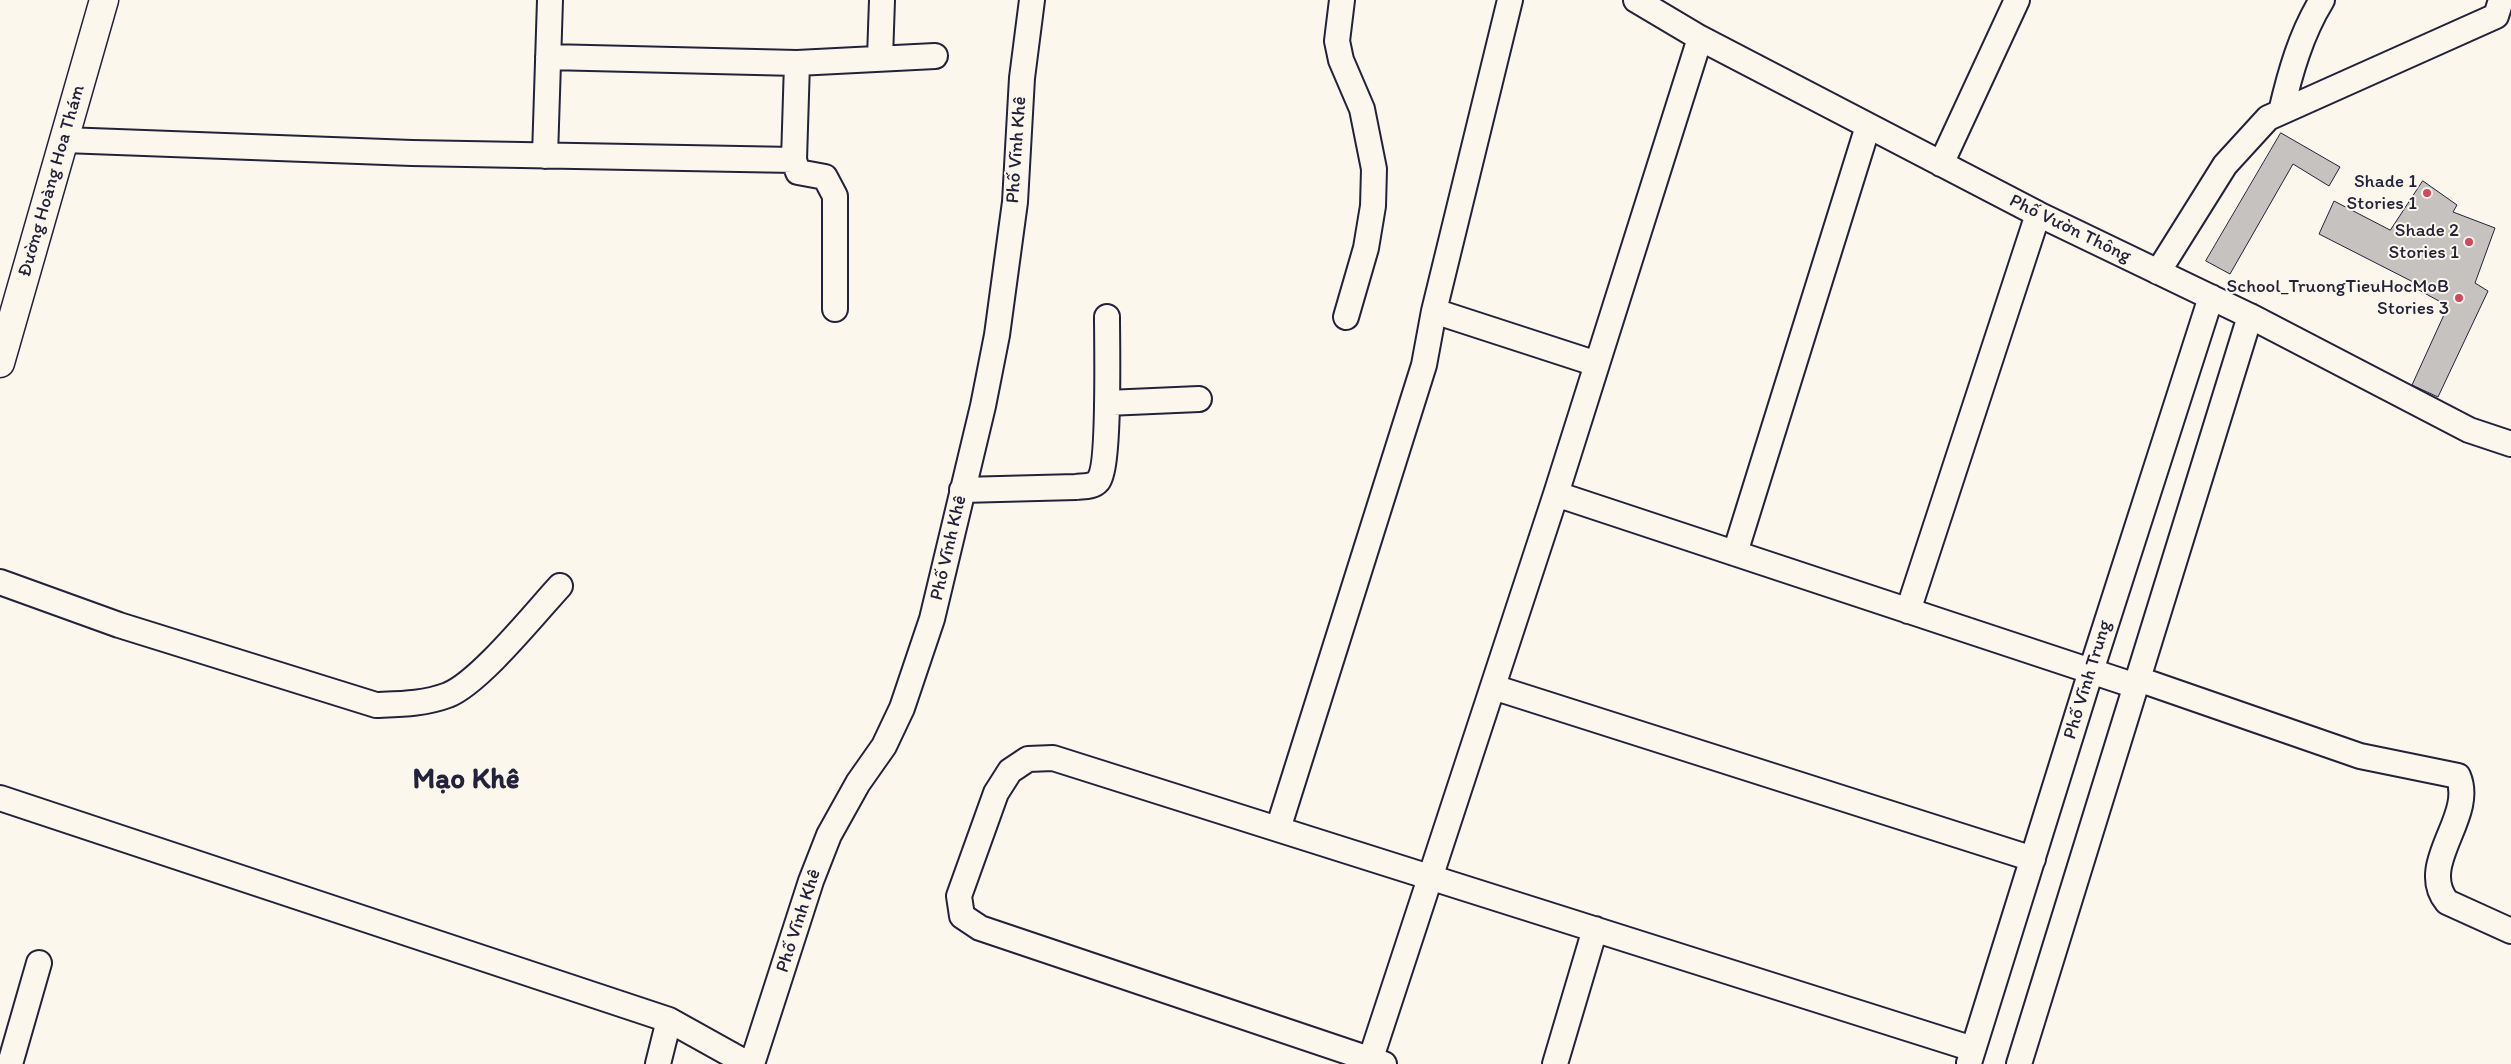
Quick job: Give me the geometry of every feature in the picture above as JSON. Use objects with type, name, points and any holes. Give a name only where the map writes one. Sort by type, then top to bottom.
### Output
[{"type":"main road","name":"Đường Hoàng Hoa Thám","points":[[0,363],[104,0]]},
{"type":"street","points":[[545,156],[550,0]]},
{"type":"street","points":[[880,58],[882,0]]},
{"type":"street","name":"Phố Vĩnh Khê","points":[[752,1064],[811,881],[829,835],[858,783],[884,746],[902,708],[932,619],[983,406],[997,335],[1015,202],[1022,78],[1032,0]]},
{"type":"street","points":[[1342,0],[1337,41],[1341,60],[1362,109],[1374,169],[1373,206],[1366,248],[1346,317]]},
{"type":"street","points":[[1278,829],[1424,365],[1434,311],[1510,0]]},
{"type":"street","name":"Phố Vườn Thông","points":[[1636,0],[1700,38],[2038,214],[2250,316],[2469,430],[2511,444]]},
{"type":"street","points":[[1941,164],[2017,0]]},
{"type":"street","points":[[2281,112],[2290,72],[2311,18],[2322,0]]},
{"type":"street","points":[[2158,272],[2225,165],[2268,118],[2503,9]]},
{"type":"street","points":[[1700,38],[1556,494],[1430,877],[1375,1062],[980,928],[962,916],[959,896],[996,793],[1010,771],[1028,760],[1053,758],[1430,877],[1595,930],[1971,1056]]},
{"type":"street","points":[[548,57],[797,63],[935,56]]},
{"type":"street","points":[[797,63],[794,160],[798,172],[825,177],[835,196],[836,309]]},
{"type":"street","points":[[1734,553],[1868,126]]},
{"type":"street","points":[[64,140],[545,156],[794,160]]},
{"type":"street","points":[[1908,611],[2038,214]]},
{"type":"street","name":"Phố Vĩnh Trung","points":[[1971,1056],[2091,671],[2211,297]]},
{"type":"street","points":[[1434,311],[1597,364]]},
{"type":"street","points":[[2019,1064],[2250,316]]},
{"type":"street","points":[[962,490],[1076,487],[1090,486],[1098,482],[1102,473],[1107,403],[1107,317]]},
{"type":"street","points":[[1107,403],[1199,399]]},
{"type":"street","points":[[1556,494],[2091,671],[2137,683],[2360,756],[2458,776],[2462,786],[2462,793],[2437,875],[2440,894],[2447,902],[2511,931]]},
{"type":"street","points":[[0,582],[119,626],[376,704],[414,704],[449,694],[477,675],[560,586]]},
{"type":"street","points":[[1492,687],[2033,859]]},
{"type":"street","points":[[0,798],[669,1020],[748,1064]]},
{"type":"street","points":[[1555,1064],[1595,930]]},
{"type":"street","points":[[10,1064],[39,963]]},
{"type":"street","points":[[658,1064],[669,1020]]},
{"type":"building","name":"School_TruongTieuHocMoB Stories 3","points":[[2281,133],[2340,167],[2329,186],[2293,164],[2230,274],[2206,261]]},
{"type":"building","name":"School_TruongTieuHocMoB Stories 3","points":[[2423,181],[2457,205],[2453,212],[2495,228],[2475,283],[2488,291],[2438,397],[2412,385],[2448,306],[2417,289],[2419,285],[2319,234],[2334,201],[2390,230]]},
{"type":"place","name":"Shade 1 Stories 1","points":[[2427,193]]},
{"type":"place","name":"Shade 2 Stories 1","points":[[2469,242]]},
{"type":"place","name":"School_TruongTieuHocMoB Stories 3","points":[[2459,298]]},
{"type":"district","name":"Mạo Khê","points":[[466,781]]}]
